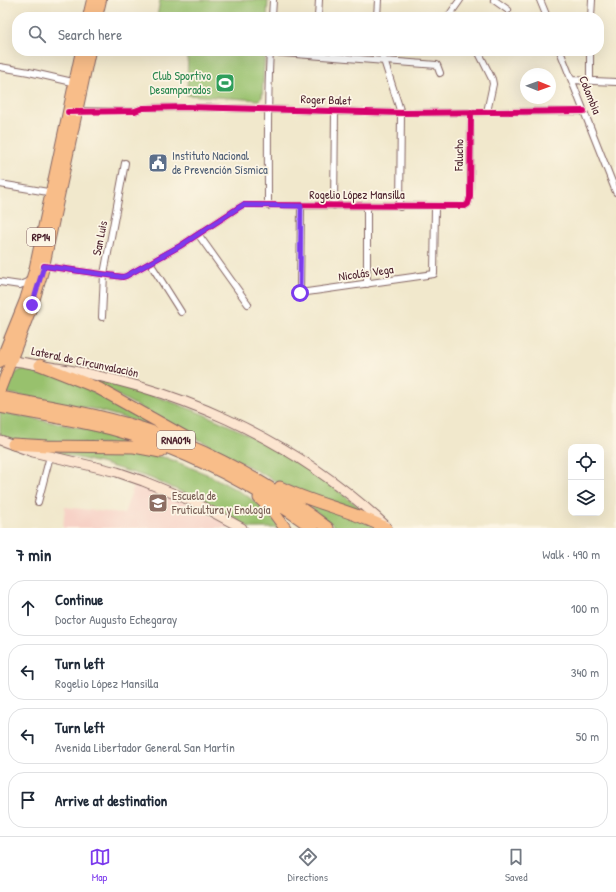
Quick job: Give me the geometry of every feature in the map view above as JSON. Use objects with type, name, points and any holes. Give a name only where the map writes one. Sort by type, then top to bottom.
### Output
[{"type":"highway","points":[[40,365],[83,381],[106,392],[193,441],[234,470],[268,506],[285,528]]},
{"type":"highway","name":"RNA014","points":[[2,400],[64,419],[111,429],[155,443],[203,462],[234,470],[312,528]]},
{"type":"highway","name":"RNA014","points":[[2,400],[82,412],[133,425],[181,442],[285,496],[328,528]]},
{"type":"highway","points":[[12,444],[142,448],[203,462]]},
{"type":"highway","points":[[234,470],[365,518],[387,528]]},
{"type":"main road","points":[[89,12],[92,0]]},
{"type":"main road","points":[[98,12],[101,0]]},
{"type":"main road","name":"RP14","points":[[3,360],[33,303],[43,270],[55,194],[78,84],[81,56]]},
{"type":"main road","name":"RP14","points":[[78,84],[88,56]]},
{"type":"main road","name":"RP14","points":[[2,400],[3,360],[27,295],[55,194]]},
{"type":"street","points":[[272,12],[273,0]]},
{"type":"street","points":[[318,12],[319,0]]},
{"type":"street","points":[[377,12],[378,0]]},
{"type":"street","points":[[452,12],[460,0]]},
{"type":"street","points":[[494,0],[508,10]]},
{"type":"street","points":[[540,0],[545,12]]},
{"type":"street","points":[[591,12],[592,0]]},
{"type":"street","points":[[268,206],[267,96],[270,56]]},
{"type":"street","points":[[345,56],[437,65],[440,74]]},
{"type":"street","points":[[383,56],[401,113],[400,207]]},
{"type":"street","points":[[481,56],[493,84],[487,112]]},
{"type":"street","name":"Colombia","points":[[562,56],[616,192]]},
{"type":"street","points":[[590,56],[590,81]]},
{"type":"street","points":[[0,67],[29,72],[78,84]]},
{"type":"street","points":[[572,80],[616,82]]},
{"type":"street","name":"Roger Balet","points":[[72,112],[135,111],[143,108],[187,107],[401,113],[584,111]]},
{"type":"street","points":[[334,206],[335,111]]},
{"type":"street","name":"Falucho","points":[[470,197],[471,112]]},
{"type":"street","name":"San Luis","points":[[102,317],[104,274],[125,163]]},
{"type":"street","points":[[0,184],[55,194]]},
{"type":"street","name":"Rogelio López Mansilla","points":[[43,270],[104,274],[124,277],[198,234],[243,205],[400,207],[465,206],[468,204],[470,197]]},
{"type":"street","name":"Nicolás Vega","points":[[301,206],[300,293],[434,274],[435,207]]},
{"type":"street","points":[[367,206],[367,284]]},
{"type":"street","points":[[198,234],[248,304]]},
{"type":"street","points":[[150,263],[181,312]]},
{"type":"street","points":[[0,282],[20,285],[31,281],[43,270]]},
{"type":"street","points":[[20,285],[25,290],[27,295]]},
{"type":"street","name":"Lateral de Circunvalación","points":[[3,360],[96,375],[182,400],[245,428],[287,451],[321,473],[363,506],[387,528]]},
{"type":"street","points":[[0,440],[33,452],[117,472],[152,484],[194,502],[242,528]]},
{"type":"street","points":[[38,502],[50,456]]},
{"type":"shaded area","name":"Escuela de Fruticultura y Enología","points":[[135,482],[181,500],[235,528],[63,528],[65,507],[124,514]]},
{"type":"green space","points":[[160,0],[268,0],[267,12],[158,12]]},
{"type":"green space","name":"Club Sportivo Desamparados","points":[[188,56],[265,56],[262,97],[259,100],[187,95]]},
{"type":"green space","points":[[23,367],[68,378],[166,430],[93,409],[6,393],[10,382],[16,373],[22,370]]},
{"type":"green space","points":[[82,376],[142,392],[228,425],[310,470],[373,518],[279,483]]},
{"type":"green space","points":[[0,412],[87,429],[148,446],[15,440],[0,435]]},
{"type":"green space","points":[[48,451],[138,452],[167,458],[209,475],[246,495],[268,512],[280,528],[250,528],[226,513],[200,500],[150,478],[100,463]]},
{"type":"green space","points":[[298,497],[380,528],[337,528]]},
{"type":"cycle path","points":[[68,112],[135,111],[143,108],[187,107],[401,113],[584,111]]},
{"type":"cycle path","points":[[44,266],[123,277],[180,246],[243,205],[465,206],[468,204],[470,197],[471,112]]},
{"type":"place","name":"Club Sportivo Desamparados","points":[[225,83]]},
{"type":"place","name":"Instituto Nacional de Prevención Sísmica","points":[[158,163]]},
{"type":"place","name":"Escuela de Fruticultura y Enología","points":[[158,503]]},
{"type":"route","points":[[32,305],[44,266],[122,277],[126,276],[180,246],[243,205],[301,206],[300,293]]}]
